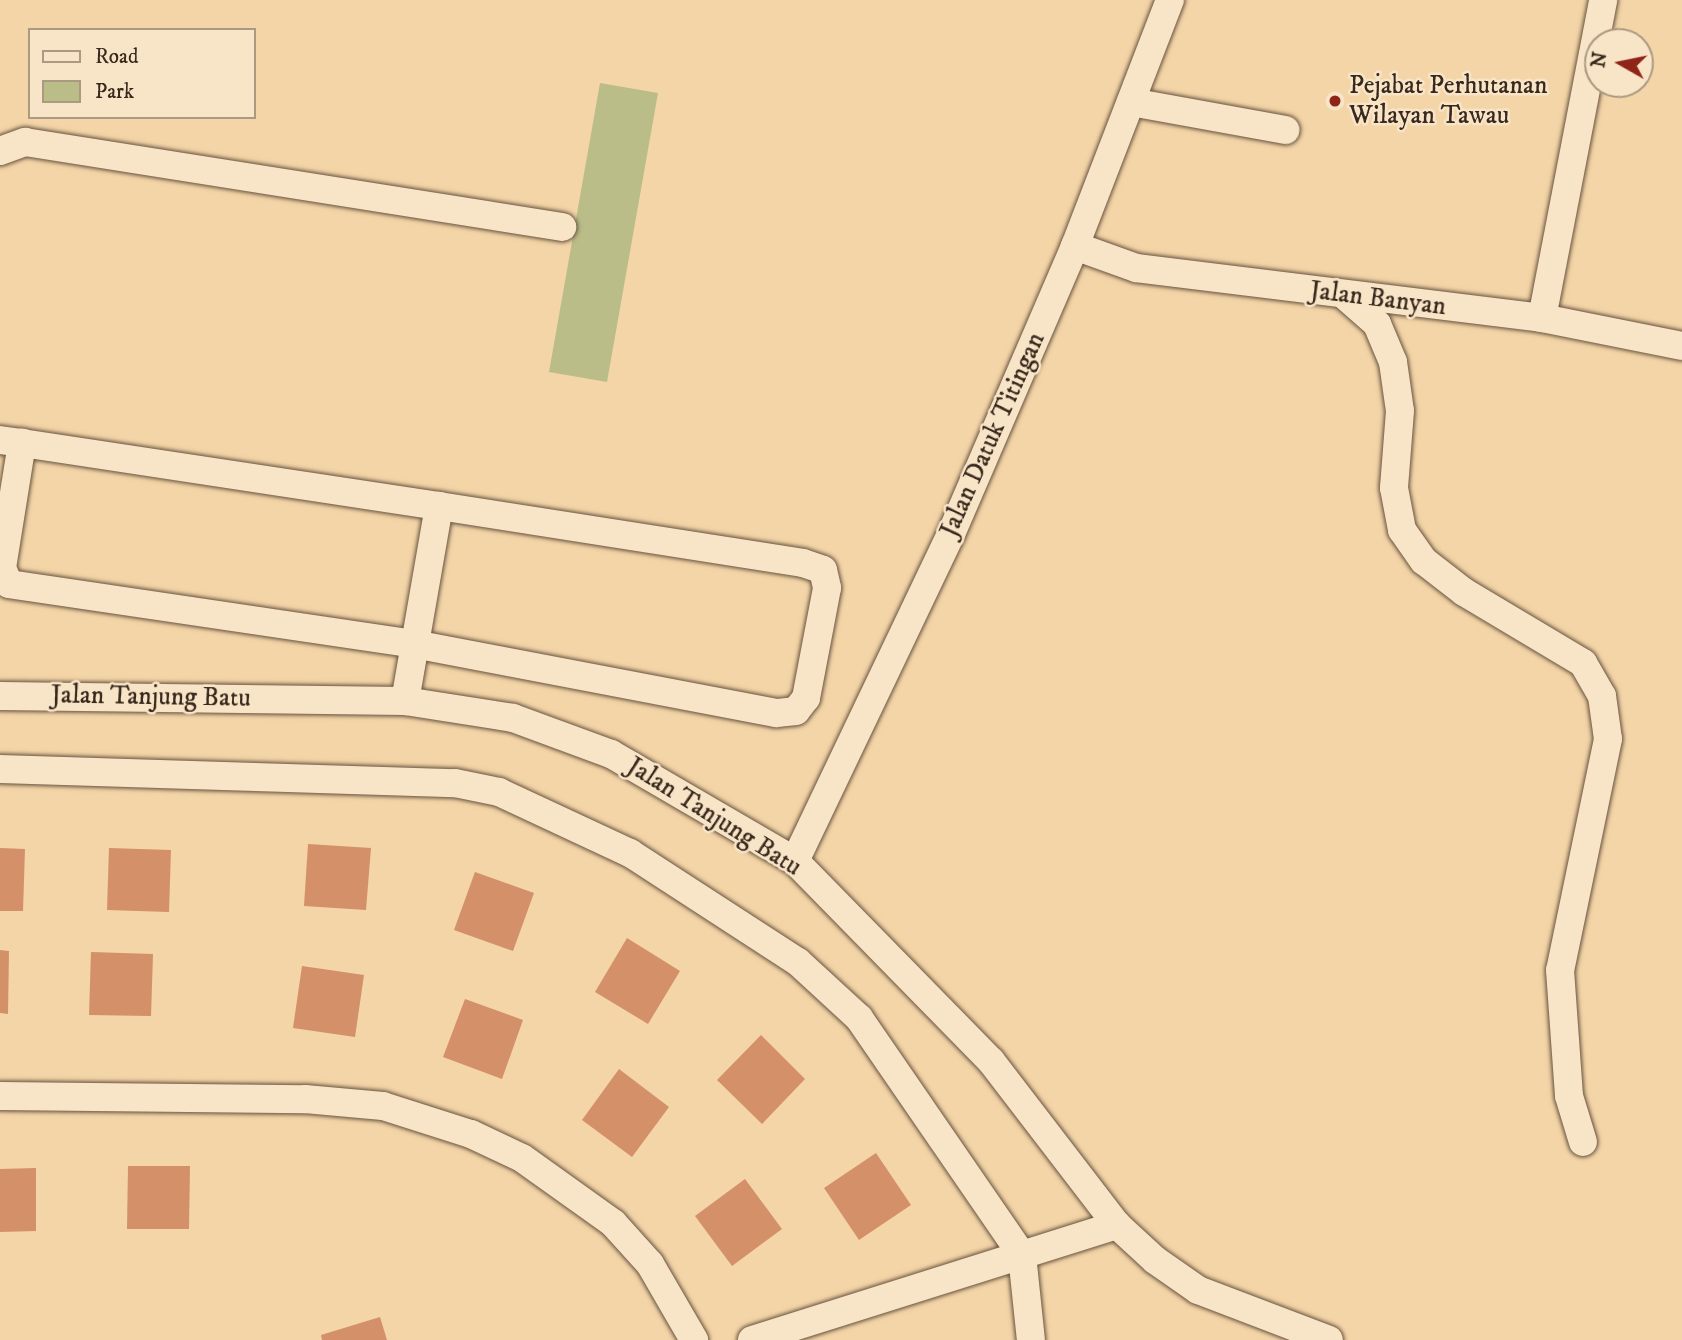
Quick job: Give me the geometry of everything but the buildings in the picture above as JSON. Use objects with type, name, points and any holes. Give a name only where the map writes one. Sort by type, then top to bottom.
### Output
[{"type":"street","name":"Jalan Datuk Titingan","points":[[794,862],[951,534],[1075,246],[1170,0]]},
{"type":"street","points":[[1542,318],[1603,0]]},
{"type":"street","points":[[1131,102],[1285,130]]},
{"type":"street","points":[[0,151],[26,142],[562,227]]},
{"type":"street","name":"Jalan Banyan","points":[[1075,246],[1136,268],[1542,318],[1682,346]]},
{"type":"street","points":[[1344,295],[1377,324],[1393,362],[1401,411],[1394,488],[1402,530],[1424,561],[1464,592],[1583,663],[1602,696],[1608,739],[1560,970],[1566,1073],[1583,1142]]},
{"type":"street","points":[[11,442],[439,506],[803,564],[823,570],[827,588],[806,698],[796,711],[776,713],[415,644],[9,584],[2,568],[11,442]]},
{"type":"street","points":[[405,701],[439,506]]},
{"type":"street","name":"Jalan Tanjung Batu","points":[[0,696],[405,701],[513,718],[611,754],[794,862],[991,1061],[1117,1225],[1198,1290],[1329,1340]]},
{"type":"street","points":[[0,769],[409,778],[499,792],[577,827],[727,911],[798,962],[859,1018],[1022,1255],[1031,1340]]},
{"type":"street","points":[[0,1096],[230,1097],[305,1099],[383,1106],[522,1158],[613,1223],[650,1264],[694,1340]]},
{"type":"street","points":[[752,1340],[1117,1225]]},
{"type":"green space","points":[[600,83],[658,93],[607,382],[549,372]]},
{"type":"place","name":"Pejabat Perhutanan Wilayan Tawau","points":[[1335,101]]}]
